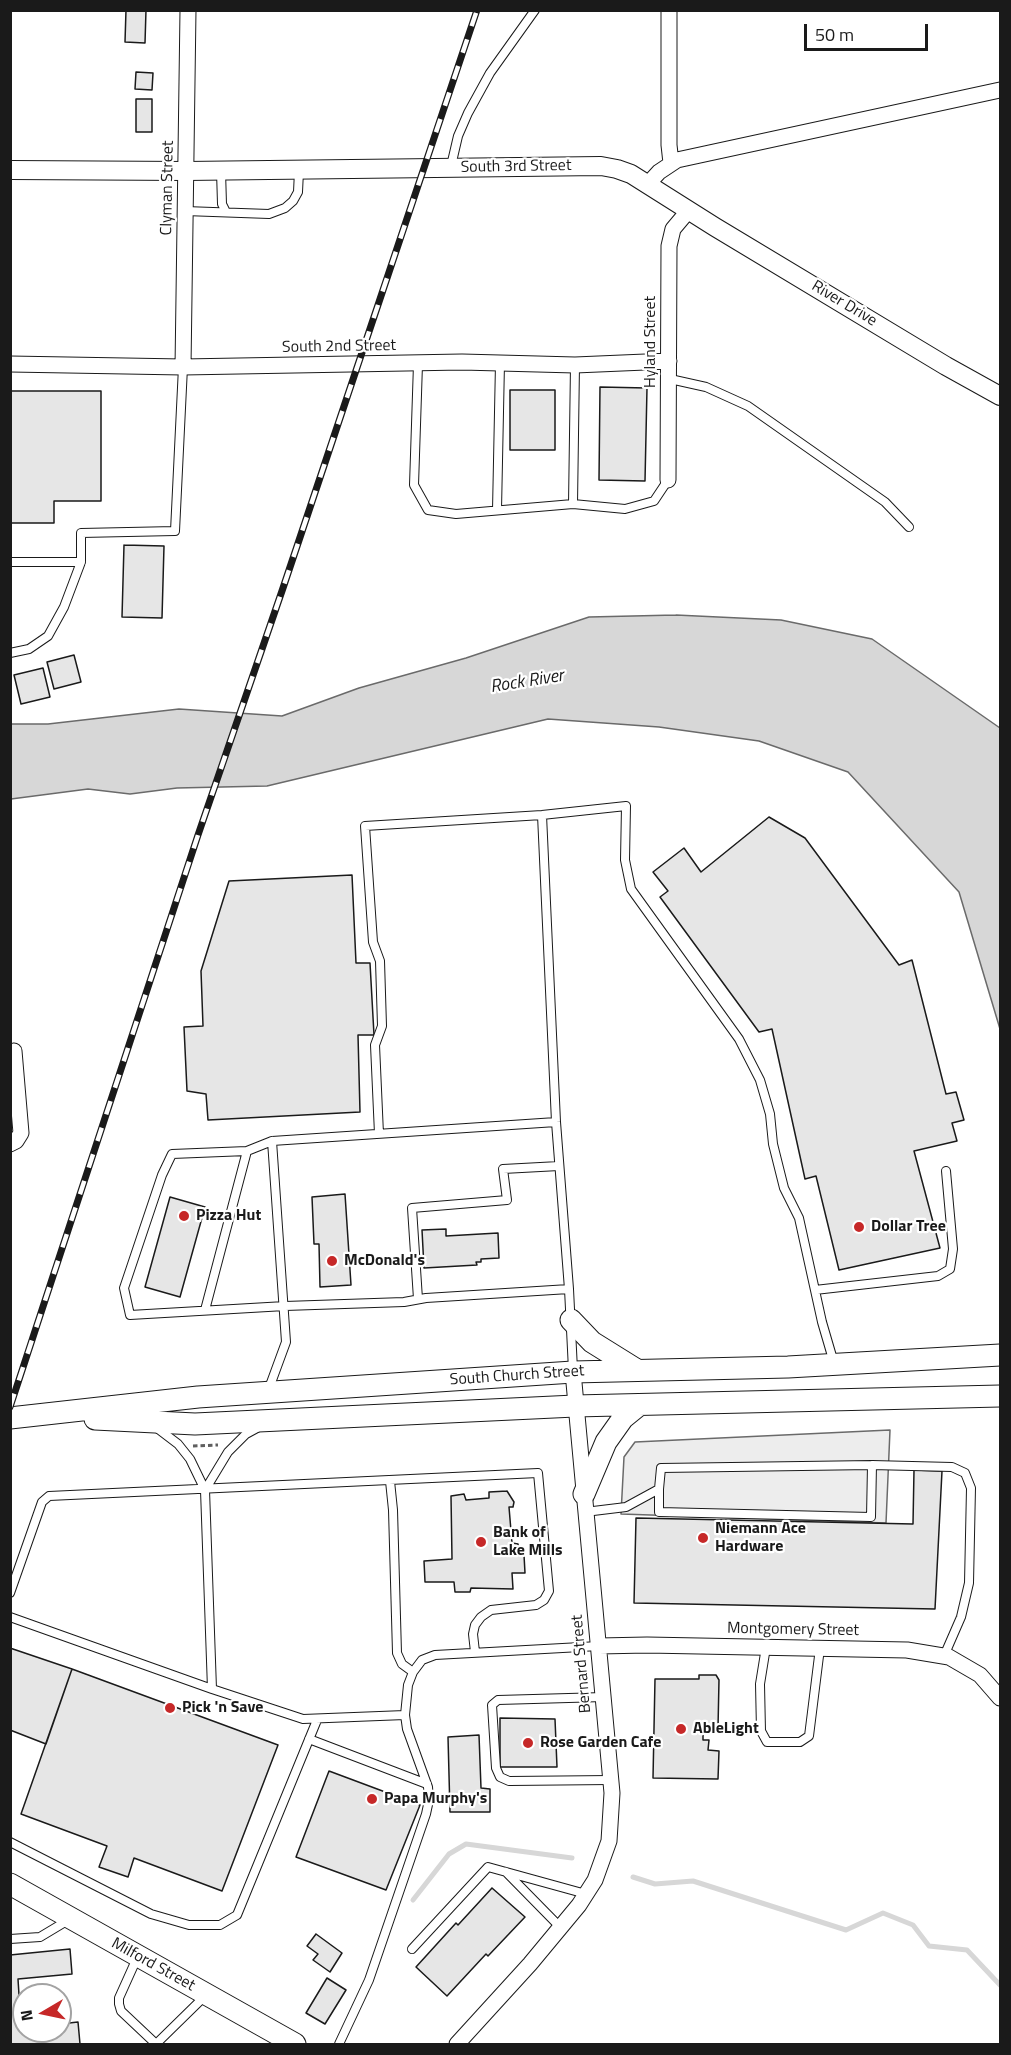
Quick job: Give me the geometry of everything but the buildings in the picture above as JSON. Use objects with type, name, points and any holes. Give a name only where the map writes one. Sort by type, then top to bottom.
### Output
[{"type":"main road","points":[[571,1320],[592,1342],[637,1370]]},
{"type":"main road","name":"South Church Street","points":[[10,1418],[198,1397],[573,1372],[835,1364],[1000,1355]]},
{"type":"main road","name":"South Church Street","points":[[34,1417],[195,1424],[575,1406],[1000,1396]]},
{"type":"main road","points":[[585,1503],[606,1442],[623,1418],[639,1405]]},
{"type":"main road","name":"Milford Street","points":[[10,1884],[295,2044]]},
{"type":"street","name":"Clyman Street","points":[[183,367],[188,10]]},
{"type":"street","points":[[669,10],[671,163]]},
{"type":"street","points":[[648,184],[659,172],[677,160],[1000,90]]},
{"type":"street","name":"South 3rd Street","points":[[10,170],[221,171],[602,166],[631,174],[688,210]]},
{"type":"street","name":"Hyland Street","points":[[668,480],[669,246],[673,229],[688,210]]},
{"type":"street","name":"River Drive","points":[[688,210],[946,366],[1000,396]]},
{"type":"street","name":"South 2nd Street","points":[[10,364],[183,367],[500,363],[574,365],[669,361]]},
{"type":"street","points":[[13,1143],[21,1133],[14,1051]]},
{"type":"street","name":"Bernard Street","points":[[457,2044],[561,1928],[586,1894],[595,1880],[609,1841],[612,1825],[611,1780],[604,1697],[573,1372]]},
{"type":"street","name":"Montgomery Street","points":[[599,1646],[907,1650],[944,1656],[966,1666],[980,1675],[1000,1698]]},
{"type":"lane","points":[[451,168],[458,136],[468,112],[490,74],[535,10]]},
{"type":"lane","points":[[185,211],[269,214],[285,208],[298,192],[298,170]]},
{"type":"lane","points":[[221,171],[222,204],[226,212]]},
{"type":"lane","points":[[497,510],[500,363]]},
{"type":"lane","points":[[418,364],[414,485],[428,510],[456,514],[573,504],[625,509],[654,501],[668,480]]},
{"type":"lane","points":[[573,504],[574,365]]},
{"type":"lane","points":[[10,653],[29,649],[48,636],[64,607],[81,562],[81,533],[175,531],[183,367]]},
{"type":"lane","points":[[670,379],[706,387],[755,410],[885,502],[909,527]]},
{"type":"lane","points":[[10,562],[81,562]]},
{"type":"lane","points":[[379,1134],[375,1046],[382,1026],[380,961],[373,942],[365,826],[542,815],[626,806],[625,860],[631,889],[739,1039],[760,1080],[770,1114],[773,1144],[784,1188],[799,1218],[822,1322],[835,1364]]},
{"type":"lane","points":[[542,815],[556,1122],[573,1372]]},
{"type":"lane","points":[[556,1122],[272,1141],[248,1151],[172,1154],[162,1175],[124,1288],[130,1315],[404,1302],[418,1299],[569,1289]]},
{"type":"lane","points":[[267,1392],[286,1342],[272,1141]]},
{"type":"lane","points":[[205,1310],[248,1151]]},
{"type":"lane","points":[[418,1299],[412,1208],[507,1200],[503,1168],[559,1166]]},
{"type":"lane","points":[[815,1290],[938,1276],[950,1269],[952,1249],[946,1171]]},
{"type":"lane","points":[[205,1490],[213,1479],[219,1464],[236,1443],[246,1434],[276,1420]]},
{"type":"lane","points":[[147,1422],[166,1433],[178,1444],[190,1459],[205,1490],[212,1689]]},
{"type":"lane","points":[[872,1465],[871,1517],[659,1512],[661,1468],[872,1465],[952,1467],[965,1473],[971,1488],[969,1583],[961,1617],[944,1656]]},
{"type":"lane","points":[[10,1593],[42,1502],[49,1496],[538,1473],[549,1591],[544,1600],[536,1605],[491,1610],[481,1617],[475,1625],[473,1634],[475,1652]]},
{"type":"lane","points":[[390,1480],[397,1653],[402,1664],[413,1672]]},
{"type":"lane","points":[[585,1503],[626,1507],[659,1489]]},
{"type":"lane","points":[[10,1617],[292,1717],[317,1720],[405,1715]]},
{"type":"lane","points":[[339,2044],[369,1980],[429,1800],[427,1784],[407,1729],[405,1715],[408,1685],[413,1672],[422,1660],[435,1655],[599,1646]]},
{"type":"lane","points":[[766,1647],[760,1684],[761,1731],[767,1742],[800,1742],[809,1736],[820,1648]]},
{"type":"lane","points":[[604,1697],[498,1700],[492,1705],[496,1768],[500,1777],[509,1782],[611,1780]]},
{"type":"lane","points":[[10,1842],[151,1914],[189,1925],[219,1925],[237,1915],[317,1720]]},
{"type":"lane","points":[[309,1739],[427,1784]]},
{"type":"lane","points":[[412,1949],[488,1867],[586,1894]]},
{"type":"lane","points":[[505,1871],[561,1928]]},
{"type":"lane","points":[[10,1939],[40,1937],[72,1918]]},
{"type":"lane","points":[[138,1957],[119,1998],[119,2004],[121,2012],[156,2044],[207,1995]]},
{"type":"path","points":[[183,1446],[218,1444]]},
{"type":"shaded area","points":[[890,1430],[886,1523],[621,1514],[624,1457],[635,1442]]},
{"type":"water","name":"Rock River","points":[[676,615],[781,620],[872,639],[1000,728],[1000,1029],[959,892],[848,772],[759,741],[659,727],[548,719],[267,786],[177,788],[130,794],[88,789],[11,799],[11,724],[48,724],[179,709],[282,716],[359,688],[466,658],[589,617]]},
{"type":"waterway","points":[[413,1900],[449,1854],[466,1844],[572,1858]]},
{"type":"waterway","points":[[633,1877],[655,1884],[693,1881],[846,1930],[883,1913],[913,1925],[929,1946],[967,1950],[1000,1985]]},
{"type":"railway","points":[[10,1407],[198,835],[477,10]]},
{"type":"place","name":"Pizza Hut","points":[[184,1216]]},
{"type":"place","name":"Dollar Tree","points":[[859,1227]]},
{"type":"place","name":"McDonald's","points":[[332,1261]]},
{"type":"place","name":"Niemann Ace Hardware","points":[[703,1538]]},
{"type":"place","name":"Bank of Lake Mills","points":[[481,1542]]},
{"type":"place","name":"Pick 'n Save","points":[[170,1708]]},
{"type":"place","name":"AbleLight","points":[[681,1729]]},
{"type":"place","name":"Rose Garden Cafe","points":[[528,1743]]},
{"type":"place","name":"Papa Murphy's","points":[[372,1799]]}]
